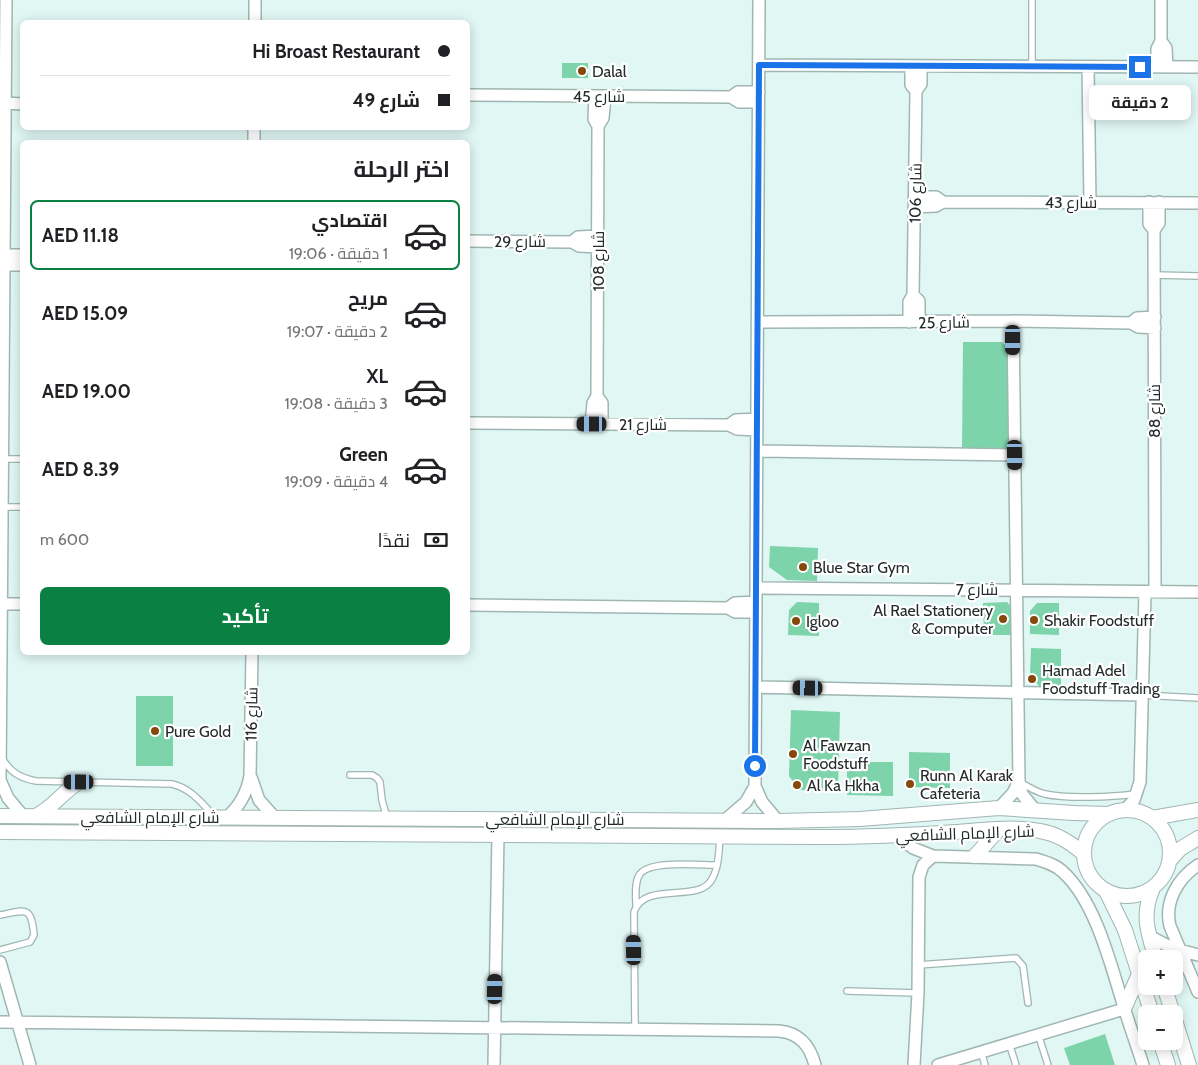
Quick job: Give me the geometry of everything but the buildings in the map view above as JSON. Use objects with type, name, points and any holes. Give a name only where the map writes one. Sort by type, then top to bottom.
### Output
[{"type":"street","points":[[6,0],[3,46],[2,237],[4,260],[0,780],[8,798],[30,816],[49,808],[79,782]]},
{"type":"street","points":[[255,0],[255,20]]},
{"type":"street","points":[[759,0],[755,786],[762,802],[778,821]]},
{"type":"street","points":[[1161,0],[1161,41],[1157,49],[1162,67]]},
{"type":"street","points":[[759,65],[1198,67]]},
{"type":"street","name":"شارع 106","points":[[914,322],[919,301],[913,295],[916,91],[911,85],[916,67]]},
{"type":"street","points":[[1088,67],[1090,202]]},
{"type":"street","name":"شارع 45","points":[[470,95],[732,97],[738,92],[758,97]]},
{"type":"street","points":[[3,93],[20,103]]},
{"type":"street","name":"شارع 108","points":[[597,424],[593,403],[598,396],[598,126],[594,118],[600,96]]},
{"type":"street","name":"شارع 43","points":[[915,202],[936,197],[943,202],[1198,203]]},
{"type":"street","name":"شارع 88","points":[[1137,793],[1140,782],[1142,695],[1150,591],[1154,230],[1149,224],[1154,202]]},
{"type":"street","name":"شارع 29","points":[[470,241],[572,242],[579,246],[598,242]]},
{"type":"street","points":[[4,260],[20,256]]},
{"type":"street","points":[[4,260],[20,264]]},
{"type":"street","points":[[1013,321],[1019,780],[1026,800],[1034,810]]},
{"type":"street","name":"شارع 25","points":[[757,322],[1013,321],[1131,323],[1138,327],[1154,323]]},
{"type":"street","name":"شارع 21","points":[[470,423],[729,425],[736,420],[757,424]]},
{"type":"street","points":[[757,451],[1015,455]]},
{"type":"street","name":"شارع 7","points":[[756,588],[1198,592]]},
{"type":"street","points":[[1,601],[20,604]]},
{"type":"street","points":[[470,605],[728,608],[734,602],[756,607]]},
{"type":"street","name":"شارع 116","points":[[221,817],[242,801],[249,784],[252,655]]},
{"type":"street","points":[[756,687],[1142,695]]},
{"type":"street","name":"شارع 116","points":[[250,776],[259,800],[275,818]]},
{"type":"street","points":[[999,808],[1013,793],[1019,780]]},
{"type":"street","points":[[725,820],[746,802],[755,786]]},
{"type":"street","points":[[1125,810],[1137,793]]},
{"type":"street","name":"شارع الإمام الشافعي","points":[[0,816],[778,821],[860,819],[999,808],[1074,814],[1110,814]]},
{"type":"street","points":[[1125,810],[1139,812],[1152,818],[1167,836],[1170,848],[1170,860],[1167,871],[1161,881],[1142,894],[1130,896],[1106,891],[1097,884],[1090,875],[1084,854],[1086,841],[1091,830],[1099,820],[1110,814],[1125,810]]},
{"type":"street","points":[[1152,818],[1198,810]]},
{"type":"street","points":[[975,856],[998,829]]},
{"type":"street","name":"شارع الإمام الشافعي","points":[[6,832],[896,836],[998,829],[1038,830],[1051,833],[1069,842],[1084,854]]},
{"type":"street","points":[[0,840],[6,832]]},
{"type":"street","points":[[494,1065],[498,835]]},
{"type":"street","points":[[896,836],[913,848],[933,856],[1036,859],[1050,864],[1063,872],[1079,893],[1095,921],[1109,957],[1143,1065]]},
{"type":"street","points":[[1170,860],[1180,849],[1198,838]]},
{"type":"street","points":[[914,1065],[918,993],[919,877],[923,865],[933,856]]},
{"type":"street","points":[[1180,950],[1170,926],[1168,907],[1170,899],[1180,883],[1198,865]]},
{"type":"street","points":[[1153,888],[1146,907],[1146,917],[1153,950]]},
{"type":"street","points":[[1106,891],[1125,930],[1138,971]]},
{"type":"street","points":[[1149,936],[1177,950]]},
{"type":"street","points":[[1183,952],[1198,954]]},
{"type":"street","points":[[1183,957],[1197,986]]},
{"type":"street","points":[[0,962],[30,1065]]},
{"type":"street","points":[[1124,1009],[1138,976]]},
{"type":"street","points":[[941,1065],[981,1051],[1124,1009]]},
{"type":"street","points":[[0,1022],[786,1032],[798,1037],[808,1046],[815,1065]]},
{"type":"street","points":[[1183,1048],[1188,1065]]},
{"type":"street","points":[[1163,1050],[1168,1065]]},
{"type":"lane","points":[[1032,0],[1032,67]]},
{"type":"lane","points":[[1154,275],[1198,276]]},
{"type":"lane","points":[[3,459],[20,459]]},
{"type":"lane","points":[[2,507],[20,507]]},
{"type":"lane","points":[[1142,695],[1198,698]]},
{"type":"lane","points":[[0,755],[11,770],[27,780],[172,784],[192,793],[221,817]]},
{"type":"lane","points":[[350,775],[372,775],[377,778],[380,782],[387,818]]},
{"type":"lane","points":[[1019,780],[1034,790],[1052,796],[1111,796],[1137,793]]},
{"type":"lane","points":[[636,905],[650,896],[699,889],[711,881],[716,865],[720,836]]},
{"type":"lane","points":[[635,1029],[634,912],[636,905],[636,881],[645,869],[658,866],[716,865]]},
{"type":"lane","points":[[0,915],[21,911],[27,912],[30,915],[34,935],[30,942],[0,950]]},
{"type":"lane","points":[[918,965],[1016,958],[1023,966],[1028,1003]]},
{"type":"lane","points":[[847,991],[918,993]]},
{"type":"lane","points":[[1038,1034],[1048,1065]]},
{"type":"lane","points":[[1009,1043],[1016,1065]]},
{"type":"lane","points":[[981,1051],[985,1065]]},
{"type":"place","name":"Dalal","points":[[582,71]]},
{"type":"place","name":"Blue Star Gym","points":[[803,567]]},
{"type":"place","name":"Al Rael Stationery & Computer","points":[[1003,619]]},
{"type":"place","name":"Shakir Foodstuff","points":[[1034,620]]},
{"type":"place","name":"Igloo","points":[[796,621]]},
{"type":"place","name":"Hamad Adel Foodstuff Trading","points":[[1032,679]]},
{"type":"place","name":"Pure Gold","points":[[155,731]]},
{"type":"place","name":"Al Fawzan Foodstuff","points":[[793,754]]},
{"type":"place","name":"Runn Al Karak Cafeteria","points":[[910,784]]},
{"type":"place","name":"Al Ka Hkha","points":[[797,785]]},
{"type":"route","points":[[755,766],[759,65],[1140,67]]}]
